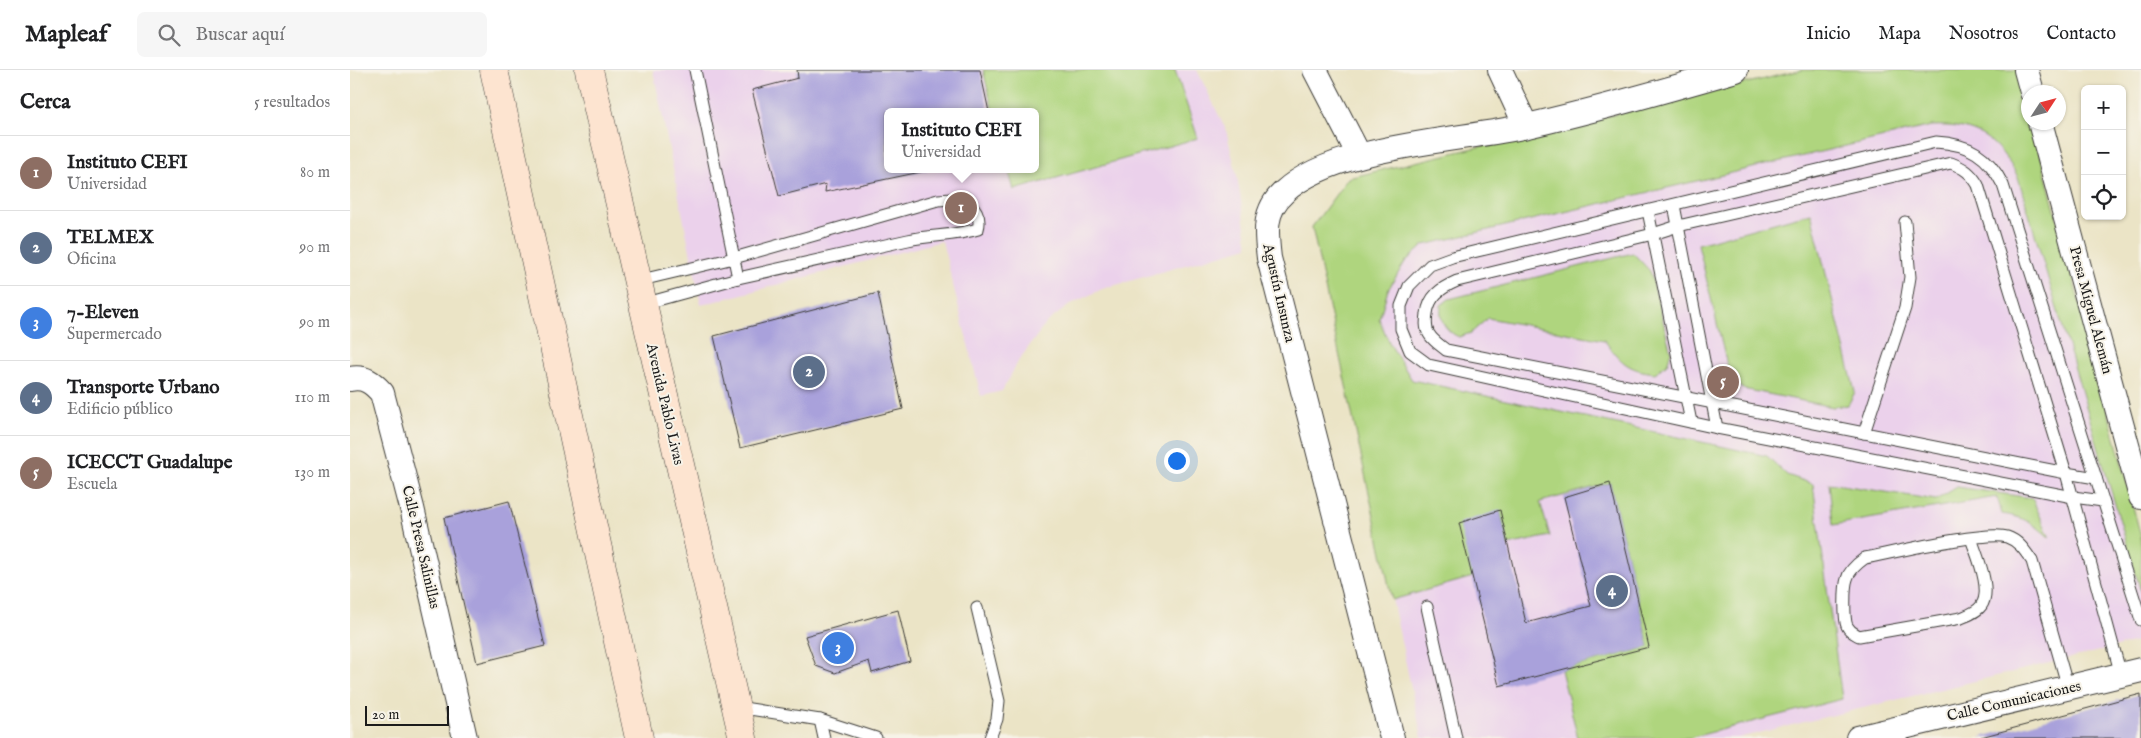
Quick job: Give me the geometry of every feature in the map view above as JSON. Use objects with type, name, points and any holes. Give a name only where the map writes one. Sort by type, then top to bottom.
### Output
[{"type":"main road","points":[[494,70],[640,738]]},
{"type":"main road","name":"Avenida Pablo Livas","points":[[588,70],[744,738]]},
{"type":"street","points":[[1315,70],[1359,155]]},
{"type":"street","points":[[1500,70],[1526,126]]},
{"type":"street","name":"Agustín Insunza","points":[[1392,738],[1269,258],[1266,229],[1270,209],[1284,192],[1315,172],[1359,155],[1526,126],[1667,79],[1736,70]]},
{"type":"street","points":[[2026,70],[2030,85]]},
{"type":"street","name":"Presa Miguel Alemán","points":[[2042,130],[2141,497]]},
{"type":"street","name":"Calle Presa Salinillas","points":[[350,379],[359,377],[372,383],[382,393],[412,508],[466,738]]},
{"type":"street","name":"Calle Comunicaciones","points":[[1858,738],[2131,672]]},
{"type":"lane","points":[[695,70],[738,278]]},
{"type":"lane","points":[[2103,501],[2073,497],[1717,428],[1429,365],[1410,351],[1401,329],[1401,306],[1409,286],[1430,265],[1452,257],[1936,142],[1950,142],[1979,153],[1995,169],[2003,185],[2141,620]]},
{"type":"lane","points":[[2096,478],[2066,473],[1686,399],[1446,350],[1434,341],[1428,332],[1426,322],[1428,305],[1435,294],[1445,286],[1457,281],[1653,234],[1678,226],[1951,163],[1962,167],[1972,175],[1978,186],[2066,473],[2073,497],[2131,672]]},
{"type":"lane","points":[[966,198],[976,208],[980,223],[978,228],[969,232],[916,238],[738,278],[639,293],[734,258],[938,200],[966,198]]},
{"type":"lane","points":[[1674,205],[1717,428]]},
{"type":"lane","points":[[1648,211],[1691,422]]},
{"type":"lane","points":[[1864,433],[1905,308],[1910,278],[1905,222]]},
{"type":"lane","points":[[1971,538],[1985,584],[1985,596],[1981,606],[1961,618],[1859,636],[1851,632],[1845,618],[1846,578],[1857,563],[1865,558],[1971,538],[2006,536],[2019,544],[2032,560],[2068,688]]},
{"type":"lane","points":[[977,608],[999,701],[990,738]]},
{"type":"lane","points":[[1428,608],[1456,738]]},
{"type":"lane","points":[[736,707],[820,720],[876,738]]},
{"type":"lane","points":[[820,720],[824,738]]},
{"type":"shaded area","points":[[653,70],[1197,70],[1226,130],[1237,176],[1248,247],[1102,289],[1071,304],[1047,322],[1019,360],[1002,391],[981,396],[942,241],[701,305]]},
{"type":"shaded area","points":[[1802,70],[2021,108],[2021,130],[2030,130],[2141,537],[2141,641],[1738,738],[1422,738],[1312,227],[1348,178]]},
{"type":"green space","points":[[983,70],[1175,70],[1198,138],[1014,190],[1009,173],[1039,173],[1039,108],[992,108]]},
{"type":"green space","points":[[1802,70],[2018,70],[2022,85],[2021,130],[2034,130],[2141,537],[2141,592],[2018,177],[2002,152],[1993,143],[1973,131],[1947,126],[1931,126],[1424,245],[1405,262],[1388,290],[1379,319],[1390,344],[1412,380],[1767,456],[1787,475],[1813,484],[1842,699],[1689,738],[1578,738],[1561,670],[1649,647],[1610,483],[1540,502],[1550,536],[1508,545],[1500,510],[1473,577],[1392,600],[1312,227],[1348,178]]},
{"type":"green space","points":[[1811,213],[1855,392],[1848,405],[1833,407],[1743,389],[1730,378],[1698,244]]},
{"type":"green space","points":[[1633,253],[1650,271],[1671,352],[1667,364],[1655,373],[1638,370],[1625,364],[1604,340],[1488,318],[1471,333],[1459,337],[1450,332],[1442,320],[1441,305],[1449,299]]},
{"type":"green space","points":[[1829,483],[1936,500],[1957,487],[2032,498],[2050,538],[2028,522],[2002,514],[1997,497],[1833,525]]},
{"type":"building","points":[[797,70],[980,70],[988,108],[884,108],[884,173],[916,173],[825,192],[826,184],[779,196],[752,90],[798,78]]},
{"type":"building","points":[[878,293],[903,409],[740,448],[714,336]]},
{"type":"building","points":[[1610,483],[1649,647],[1499,686],[1459,523],[1500,510],[1526,623],[1591,606],[1564,497]]},
{"type":"building","points":[[509,501],[545,646],[477,663],[444,518]]},
{"type":"building","points":[[898,610],[910,661],[872,673],[869,661],[835,673],[816,666],[805,636]]},
{"type":"building","points":[[2141,694],[2141,738],[1981,738],[1981,737]]},
{"type":"place","name":"Instituto CEFI","points":[[961,208]]},
{"type":"place","name":"TELMEX","points":[[809,372]]},
{"type":"place","name":"ICECCT Guadalupe","points":[[1723,382]]},
{"type":"place","name":"Transporte Urbano","points":[[1612,591]]},
{"type":"place","name":"7-Eleven","points":[[838,648]]}]
